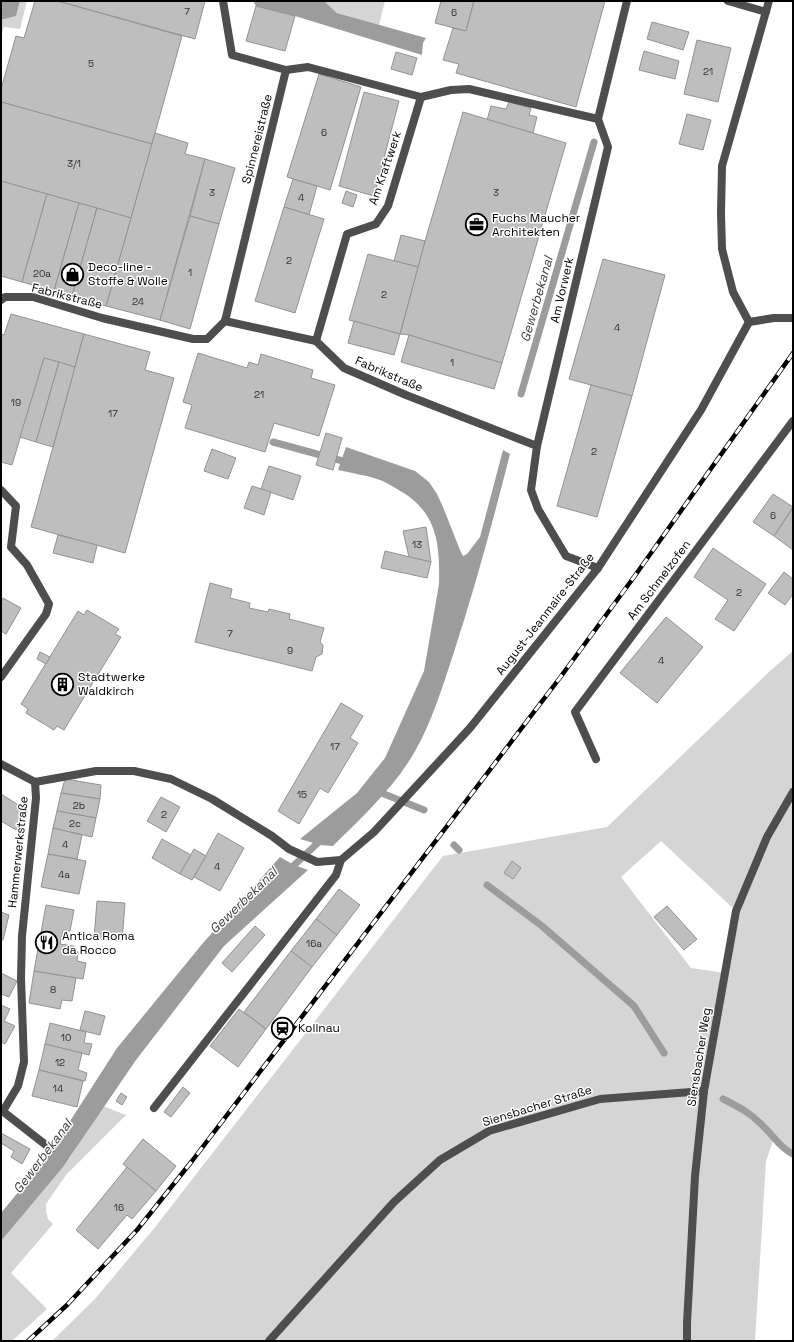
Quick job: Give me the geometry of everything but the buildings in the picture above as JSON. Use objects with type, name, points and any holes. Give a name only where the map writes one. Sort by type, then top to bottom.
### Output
[{"type":"street","points":[[223,1],[232,55],[286,70],[308,67],[421,97],[451,90],[469,89],[598,119],[627,1]]},
{"type":"street","points":[[728,1],[766,12]]},
{"type":"street","points":[[769,1],[722,166],[722,249],[733,292],[748,322],[774,318],[793,318]]},
{"type":"street","name":"Spinnereistraße","points":[[225,321],[286,70]]},
{"type":"street","name":"Am Kraftwerk","points":[[316,341],[347,234],[376,224],[388,206],[421,97]]},
{"type":"street","name":"Am Vorwerk","points":[[537,446],[608,147],[598,119]]},
{"type":"street","name":"Fabrikstraße","points":[[1,300],[5,297],[33,297],[102,318],[193,339],[207,339],[225,321]]},
{"type":"street","points":[[225,321],[316,341]]},
{"type":"street","name":"August-Jeanmaire-Straße","points":[[341,860],[374,832],[470,728],[598,568],[701,410],[748,322]]},
{"type":"street","name":"Fabrikstraße","points":[[316,341],[344,368],[406,395],[537,446]]},
{"type":"street","name":"Am Schmelzofen","points":[[596,759],[575,712],[793,420]]},
{"type":"street","points":[[537,446],[530,490],[538,509],[566,556],[598,568]]},
{"type":"street","points":[[1,490],[16,506],[11,547],[27,565],[49,604],[46,614],[1,677]]},
{"type":"street","points":[[1,764],[35,782],[96,771],[134,771],[171,779],[212,799],[272,836],[289,849],[317,862],[341,860],[336,875],[154,1108]]},
{"type":"street","name":"Hammerwerkstraße","points":[[35,782],[36,798],[22,936],[21,978],[24,1062],[18,1086],[2,1111],[51,1150]]},
{"type":"street","name":"Siensbacher Weg","points":[[687,1341],[687,1315],[696,1176],[704,1091],[736,911],[767,837],[793,792]]},
{"type":"street","name":"Siensbacher Straße","points":[[269,1341],[394,1202],[440,1160],[489,1131],[600,1099],[704,1091]]},
{"type":"shaded area","points":[[20,1],[27,1],[20,29],[4,27],[1,36],[1,20],[16,16]]},
{"type":"shaded area","points":[[324,1],[385,1],[379,25],[337,13]]},
{"type":"shaded area","points":[[793,651],[793,1154],[786,1151],[774,1138],[766,1161],[755,1341],[52,1341],[95,1299],[156,1226],[443,856],[607,827],[771,670]],"holes":[[[661,841],[736,911],[725,973],[691,968],[621,877]]]},
{"type":"shaded area","points":[[103,1106],[126,1115],[66,1175],[46,1204],[48,1219],[53,1224],[11,1273],[47,1309],[12,1341],[1,1341],[1,1241],[71,1156]]},
{"type":"water","points":[[1,1],[20,1],[16,16],[1,20]]},
{"type":"water","points":[[253,1],[324,1],[337,13],[426,38],[423,43],[422,55],[295,16],[256,6]]},
{"type":"water","points":[[346,447],[415,471],[429,482],[443,507],[463,556],[467,554],[480,537],[503,450],[510,454],[469,605],[441,692],[426,729],[414,753],[397,779],[333,846],[320,845],[300,839],[357,793],[385,758],[424,671],[439,584],[437,541],[428,518],[421,507],[387,483],[338,470]]},
{"type":"water","points":[[280,857],[294,865],[308,870],[224,946],[136,1060],[63,1167],[1,1241],[1,1213],[47,1157],[117,1048],[203,943]]},
{"type":"waterway","name":"Gewerbekanal","points":[[521,394],[594,142]]},
{"type":"waterway","name":"Gewerbekanal","points":[[273,442],[350,463]]},
{"type":"waterway","points":[[377,788],[384,794],[424,810]]},
{"type":"waterway","name":"Gewerbekanal","points":[[288,871],[323,838]]},
{"type":"waterway","points":[[454,845],[459,850]]},
{"type":"waterway","points":[[487,885],[542,926],[634,1006],[664,1053]]},
{"type":"waterway","points":[[723,1099],[754,1117],[780,1145],[793,1154]]},
{"type":"railway","points":[[28,1341],[67,1305],[137,1230],[192,1161],[559,679],[634,577],[793,353]]},
{"type":"place","name":"Fuchs Maucher Architekten","points":[[476,225]]},
{"type":"place","name":"Deco-line - Stoffe & Wolle","points":[[72,274]]},
{"type":"place","name":"Stadtwerke Waldkirch","points":[[63,684]]},
{"type":"place","name":"Antica Roma da Rocco","points":[[46,943]]},
{"type":"place","name":"Kollnau","points":[[282,1028]]}]
